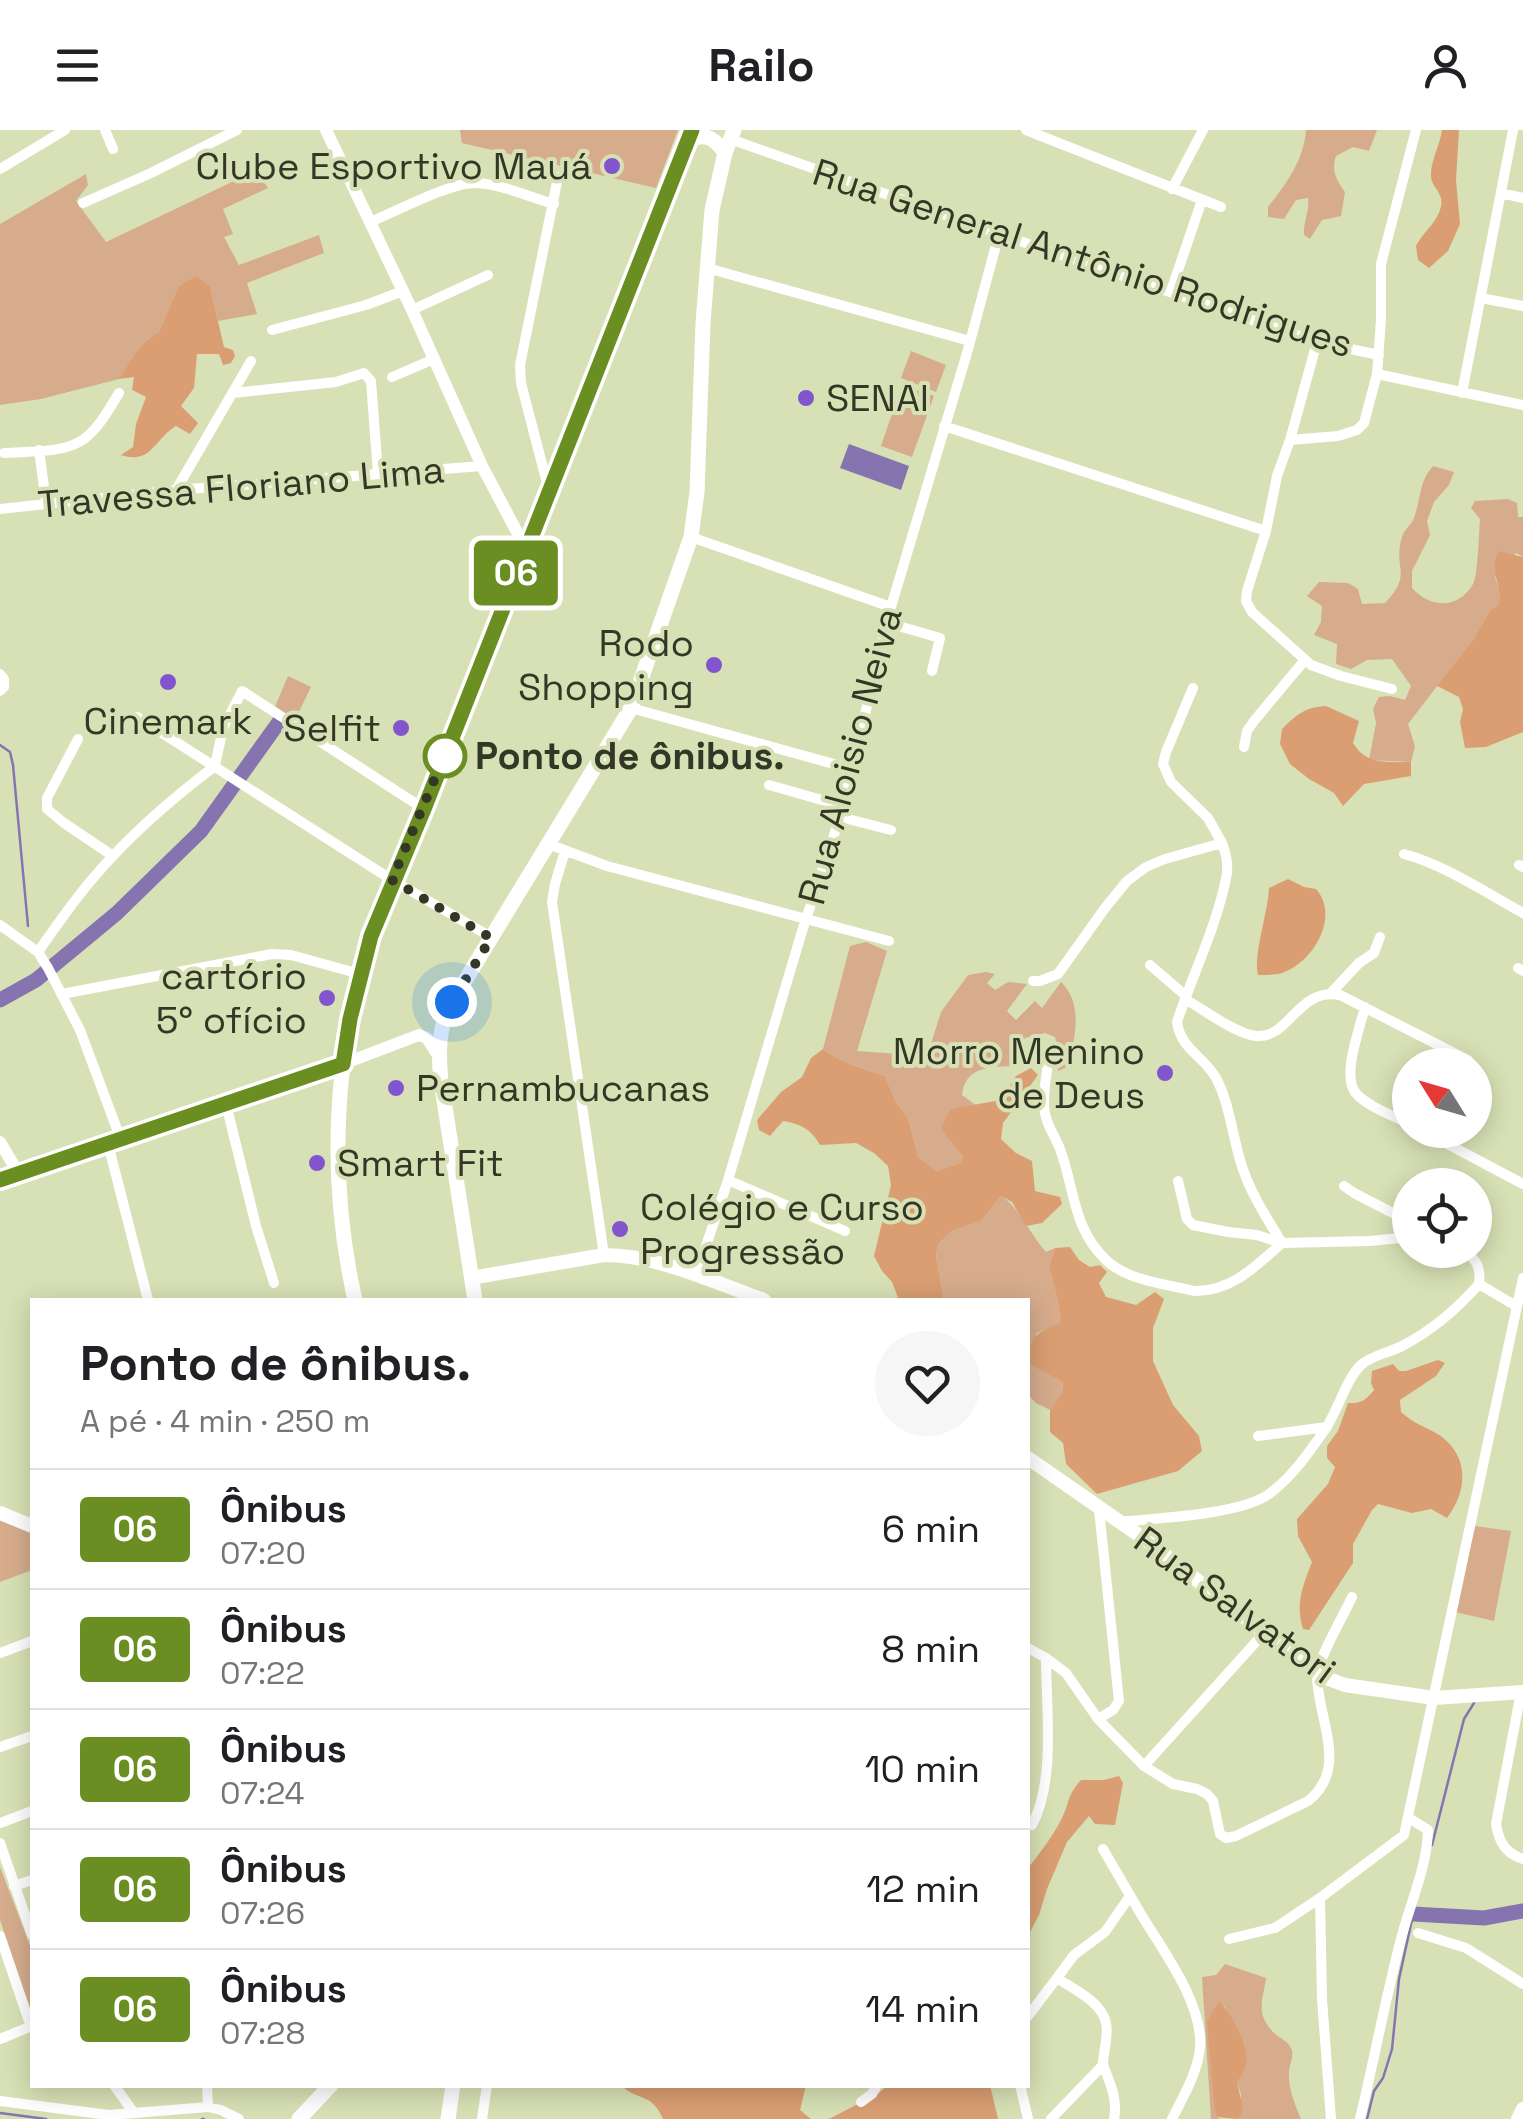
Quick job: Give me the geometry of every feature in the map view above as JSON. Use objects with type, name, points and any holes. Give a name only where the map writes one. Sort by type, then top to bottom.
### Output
[{"type":"main road","points":[[715,130],[730,141]]},
{"type":"main road","points":[[355,1298],[339,1205],[338,1138],[343,1064],[371,936],[690,136],[706,136],[720,146],[730,141]]},
{"type":"main road","points":[[475,1298],[438,1056],[442,1024],[631,708],[692,537],[712,210],[730,141]]},
{"type":"main road","points":[[472,1278],[623,1255],[758,1298]]},
{"type":"main road","name":"Rua Salvatori","points":[[1030,1459],[1146,1540],[1316,1672],[1344,1685],[1434,1698],[1522,1692]]},
{"type":"main road","points":[[0,1513],[30,1525]]},
{"type":"main road","points":[[299,2119],[329,2088]]},
{"type":"main road","points":[[448,2119],[453,2088]]},
{"type":"main road","points":[[1518,2119],[1523,2109]]},
{"type":"street","points":[[0,169],[66,130]]},
{"type":"street","points":[[104,130],[113,148]]},
{"type":"street","points":[[82,204],[237,130]]},
{"type":"street","points":[[326,130],[482,466],[526,549]]},
{"type":"street","points":[[1026,130],[1049,134],[1221,208]]},
{"type":"street","points":[[1172,189],[1204,130]]},
{"type":"street","points":[[1290,440],[1338,436],[1357,430],[1364,423],[1377,374],[1381,264],[1416,130]]},
{"type":"street","points":[[1462,392],[1514,130]]},
{"type":"street","name":"Rua General Antônio Rodrigues","points":[[730,141],[1317,342],[1379,355]]},
{"type":"street","points":[[550,492],[521,383],[520,365],[558,176]]},
{"type":"street","points":[[370,222],[475,183],[554,204]]},
{"type":"street","points":[[1501,193],[1523,198]]},
{"type":"street","points":[[1171,291],[1202,200]]},
{"type":"street","name":"Rua Aloisio Neiva","points":[[696,1276],[842,812],[892,608],[999,234]]},
{"type":"street","points":[[707,268],[970,341]]},
{"type":"street","points":[[412,310],[488,276]]},
{"type":"street","points":[[272,330],[403,291]]},
{"type":"street","points":[[1481,298],[1523,306]]},
{"type":"street","points":[[1317,342],[1277,476],[1246,601],[1252,612],[1304,661],[1341,676],[1392,689]]},
{"type":"street","points":[[392,377],[434,359]]},
{"type":"street","points":[[176,490],[250,361]]},
{"type":"street","points":[[233,393],[336,382],[364,373],[371,381],[378,474]]},
{"type":"street","points":[[1377,374],[1523,405]]},
{"type":"street","points":[[4,454],[65,448],[84,439],[101,422],[118,393]]},
{"type":"street","points":[[944,426],[1266,531]]},
{"type":"street","points":[[39,450],[46,502]]},
{"type":"street","name":"Travessa Floriano Lima","points":[[0,509],[176,490],[482,466]]},
{"type":"street","points":[[692,537],[892,608]]},
{"type":"street","points":[[888,623],[940,638],[932,671]]},
{"type":"street","points":[[1244,747],[1247,731],[1304,661]]},
{"type":"street","points":[[0,674],[4,679],[0,692]]},
{"type":"street","points":[[1192,688],[1163,764],[1171,782],[1208,818],[1222,843],[1227,872],[1177,1022],[1182,1042],[1210,1067],[1219,1083],[1241,1166],[1282,1243]]},
{"type":"street","points":[[40,955],[70,907],[113,856],[215,766],[223,728],[242,691],[424,809]]},
{"type":"street","points":[[631,708],[852,769]]},
{"type":"street","points":[[138,717],[392,880],[491,938]]},
{"type":"street","points":[[78,739],[48,798],[47,809],[113,856]]},
{"type":"street","points":[[769,785],[891,830]]},
{"type":"street","points":[[1032,980],[1058,974],[1127,881],[1146,867],[1222,843]]},
{"type":"street","points":[[548,844],[607,866],[890,941]]},
{"type":"street","points":[[565,851],[552,902],[604,1255]]},
{"type":"street","points":[[1404,854],[1429,860],[1523,912]]},
{"type":"street","points":[[0,925],[40,955],[80,1030],[114,1142],[148,1298]]},
{"type":"street","points":[[1330,993],[1359,962],[1374,953],[1380,938]]},
{"type":"street","points":[[60,988],[272,954],[291,955],[360,974]]},
{"type":"street","points":[[1150,965],[1186,997],[1236,1028],[1260,1037],[1274,1032],[1305,1002],[1330,993],[1445,1048]]},
{"type":"street","points":[[1365,1007],[1350,1068],[1352,1084],[1363,1100],[1392,1115]]},
{"type":"street","points":[[0,1180],[419,1036],[427,1038],[438,1056]]},
{"type":"street","points":[[1048,1052],[1046,1120],[1059,1147],[1073,1204],[1093,1244],[1108,1262],[1137,1277],[1205,1291],[1223,1287],[1253,1271],[1282,1243]]},
{"type":"street","points":[[226,1104],[274,1283]]},
{"type":"street","points":[[0,1142],[19,1174]]},
{"type":"street","points":[[1455,1148],[1523,1184]]},
{"type":"street","points":[[728,1180],[845,1231]]},
{"type":"street","points":[[1178,1181],[1186,1220],[1193,1225],[1282,1243],[1392,1239]]},
{"type":"street","points":[[1344,1186],[1392,1213]]},
{"type":"street","points":[[1119,1522],[1232,1508],[1266,1497],[1292,1473],[1327,1427],[1361,1365],[1402,1346],[1455,1308],[1479,1284],[1479,1268]]},
{"type":"street","points":[[1479,1284],[1516,1306]]},
{"type":"street","points":[[1229,1940],[1275,1928],[1404,1835],[1522,1284]]},
{"type":"street","points":[[1258,1436],[1327,1427]]},
{"type":"street","points":[[1098,1719],[1113,1710],[1119,1700],[1099,1509]]},
{"type":"street","points":[[1030,1649],[1066,1674],[1098,1719],[1144,1766],[1173,1784],[1207,1794],[1213,1801],[1220,1834],[1226,1838],[1308,1801],[1326,1782],[1326,1729],[1316,1672],[1352,1596]]},
{"type":"street","points":[[1144,1766],[1264,1633]]},
{"type":"street","points":[[0,1653],[30,1642]]},
{"type":"street","points":[[1032,1825],[1039,1811],[1047,1768],[1046,1658]]},
{"type":"street","points":[[1522,1692],[1496,1824],[1498,1840],[1508,1852],[1523,1859]]},
{"type":"street","points":[[0,1747],[30,1737]]},
{"type":"street","points":[[0,1823],[30,1812]]},
{"type":"street","points":[[1360,2119],[1386,1998],[1426,1846],[1428,1830],[1409,1818]]},
{"type":"street","points":[[1404,1835],[1426,1846]]},
{"type":"street","points":[[0,1844],[30,1930]]},
{"type":"street","points":[[1103,1849],[1190,2000],[1197,2022],[1200,2045],[1196,2064],[1172,2119]]},
{"type":"street","points":[[14,1886],[30,1881]]},
{"type":"street","points":[[1030,2013],[1074,1955],[1106,1932],[1130,1896]]},
{"type":"street","points":[[1320,1898],[1322,1999],[1331,2119]]},
{"type":"street","points":[[1418,1933],[1466,1948],[1523,1984]]},
{"type":"street","points":[[0,1936],[30,2020]]},
{"type":"street","points":[[1057,1978],[1091,2001],[1107,2024],[1103,2065],[1114,2091],[1114,2119]]},
{"type":"street","points":[[0,2039],[30,2027]]},
{"type":"street","points":[[1050,2119],[1103,2065]]},
{"type":"street","points":[[116,2088],[134,2113]]},
{"type":"street","points":[[206,2088],[208,2107]]},
{"type":"street","points":[[482,2119],[487,2088]]},
{"type":"street","points":[[861,2102],[875,2088]]},
{"type":"street","points":[[1021,2088],[1028,2119]]},
{"type":"street","points":[[0,2101],[109,2115],[208,2107],[239,2119]]},
{"type":"shaded area","name":"Clube Esportivo Mauá","points":[[460,130],[678,130],[656,188],[462,143]]},
{"type":"shaded area","points":[[1306,130],[1377,130],[1369,151],[1353,147],[1336,156],[1335,175],[1345,192],[1341,216],[1322,220],[1310,239],[1304,235],[1308,198],[1296,200],[1284,219],[1268,217],[1268,207],[1298,161]]},
{"type":"shaded area","points":[[1442,130],[1459,130],[1456,180],[1460,224],[1448,251],[1429,268],[1418,260],[1416,246],[1441,206],[1431,177]]},
{"type":"shaded area","points":[[257,170],[268,188],[223,209],[233,234],[224,237],[239,265],[319,235],[324,253],[247,283],[257,314],[218,321],[210,288],[178,287],[159,332],[148,339],[119,379],[0,405],[0,224],[86,174],[88,185],[76,201],[106,242]]},
{"type":"shaded area","points":[[196,276],[210,287],[224,347],[233,350],[235,356],[231,363],[223,365],[219,354],[197,354],[194,388],[181,406],[198,423],[190,434],[176,426],[146,454],[121,455],[133,447],[146,397],[132,390],[134,377],[119,379],[135,354],[159,332],[178,287]]},
{"type":"shaded area","points":[[911,351],[946,365],[936,392],[901,378]]},
{"type":"shaded area","points":[[902,385],[934,396],[912,457],[881,446]]},
{"type":"shaded area","points":[[849,444],[909,466],[901,490],[840,468]]},
{"type":"shaded area","points":[[1433,466],[1454,472],[1449,485],[1434,502],[1427,521],[1430,535],[1412,571],[1412,588],[1427,599],[1444,603],[1460,598],[1473,584],[1480,519],[1471,508],[1475,501],[1508,499],[1517,503],[1518,517],[1523,517],[1523,557],[1516,553],[1495,577],[1499,604],[1490,610],[1474,638],[1408,724],[1415,746],[1411,762],[1369,760],[1376,723],[1373,709],[1379,697],[1405,700],[1411,686],[1392,659],[1367,660],[1351,669],[1336,664],[1337,644],[1314,635],[1321,622],[1322,606],[1307,596],[1319,582],[1348,583],[1358,589],[1362,604],[1385,603],[1398,584],[1402,537],[1414,518],[1423,484]]},
{"type":"shaded area","points":[[1498,551],[1523,557],[1523,732],[1486,747],[1465,748],[1459,697],[1437,686],[1490,610],[1499,604],[1495,566]]},
{"type":"shaded area","points":[[288,676],[311,687],[297,716],[333,739],[331,744],[274,709]]},
{"type":"shaded area","points":[[1326,706],[1359,721],[1353,743],[1364,755],[1378,761],[1411,762],[1411,776],[1364,784],[1343,806],[1334,793],[1290,764],[1280,744],[1282,729],[1301,713]]},
{"type":"shaded area","points":[[1288,879],[1316,889],[1323,900],[1324,925],[1313,949],[1294,967],[1279,974],[1258,975],[1257,956],[1269,888]]},
{"type":"shaded area","points":[[866,942],[887,951],[857,1051],[910,1052],[912,1063],[924,1066],[941,1012],[968,975],[995,974],[987,983],[995,990],[1008,982],[1027,984],[1007,1011],[1016,1020],[1035,1001],[1042,1008],[1061,982],[1073,1001],[1075,1034],[1067,1067],[1058,1071],[1055,1037],[1045,1033],[1025,1038],[1010,1066],[985,1068],[968,1079],[962,1095],[977,1106],[951,1109],[950,1141],[963,1155],[960,1163],[937,1171],[918,1157],[908,1118],[885,1076],[845,1062],[823,1049],[850,946]]},
{"type":"shaded area","points":[[823,1049],[845,1062],[885,1076],[908,1118],[918,1157],[937,1171],[960,1163],[963,1156],[941,1127],[951,1109],[1001,1100],[1016,1076],[1031,1068],[1038,1075],[1003,1123],[1001,1139],[1032,1161],[1035,1191],[1060,1197],[1062,1204],[1042,1223],[1026,1226],[1012,1202],[1001,1196],[981,1221],[951,1231],[938,1244],[936,1256],[944,1298],[898,1298],[874,1256],[891,1185],[888,1166],[856,1143],[820,1145],[809,1131],[795,1124],[783,1121],[770,1136],[759,1130],[757,1120],[781,1092],[802,1077],[811,1058]]},
{"type":"shaded area","points":[[1001,1196],[1013,1206],[1046,1252],[1055,1248],[1049,1266],[1060,1323],[1037,1333],[1030,1360],[1030,1298],[944,1298],[936,1256],[938,1244],[950,1231],[981,1221]]},
{"type":"shaded area","points":[[1070,1247],[1090,1267],[1100,1265],[1107,1272],[1099,1283],[1106,1297],[1136,1305],[1155,1292],[1164,1299],[1153,1328],[1153,1361],[1173,1405],[1199,1436],[1202,1451],[1178,1471],[1097,1494],[1066,1464],[1063,1443],[1050,1432],[1050,1410],[1062,1392],[1063,1382],[1030,1365],[1032,1342],[1060,1323],[1049,1266],[1055,1248]]},
{"type":"shaded area","points":[[1438,1360],[1445,1363],[1436,1376],[1400,1400],[1401,1412],[1436,1433],[1455,1451],[1462,1484],[1454,1507],[1447,1518],[1431,1509],[1412,1513],[1378,1504],[1353,1544],[1353,1563],[1309,1630],[1303,1629],[1300,1603],[1312,1562],[1298,1536],[1297,1519],[1328,1484],[1335,1467],[1327,1458],[1327,1446],[1338,1431],[1348,1403],[1363,1401],[1374,1390],[1372,1371],[1393,1364],[1399,1371],[1406,1371]]},
{"type":"shaded area","points":[[1030,1364],[1063,1381],[1062,1392],[1050,1410],[1030,1397]]},
{"type":"shaded area","points":[[0,1519],[30,1531],[30,1571],[0,1582]]},
{"type":"shaded area","points":[[1475,1526],[1511,1531],[1494,1621],[1455,1612]]},
{"type":"shaded area","points":[[1119,1776],[1123,1783],[1115,1825],[1095,1824],[1089,1816],[1067,1842],[1030,1932],[1030,1865],[1055,1831],[1081,1780]]},
{"type":"shaded area","points":[[0,1867],[30,1946],[30,2008],[0,1920]]},
{"type":"shaded area","points":[[1225,1964],[1266,1978],[1262,2012],[1267,2025],[1291,2048],[1290,2084],[1301,2119],[1236,2119],[1241,2115],[1237,2082],[1245,2051],[1224,2006],[1211,2066],[1220,2119],[1211,2119],[1202,1977],[1216,1975]]},
{"type":"shaded area","points":[[1219,2002],[1235,2023],[1246,2051],[1244,2070],[1237,2082],[1243,2108],[1236,2119],[1217,2117],[1214,2104],[1207,2021]]},
{"type":"shaded area","points":[[625,2088],[805,2088],[800,2110],[811,2119],[663,2119],[654,2105]]},
{"type":"shaded area","points":[[885,2088],[991,2088],[998,2119],[829,2119]]},
{"type":"waterway","points":[[0,1000],[36,980],[117,913],[201,831],[279,722]]},
{"type":"waterway","points":[[0,745],[10,752],[13,765],[28,926]]},
{"type":"waterway","points":[[32,975],[32,982]]},
{"type":"waterway","points":[[1432,1845],[1464,1719],[1474,1703]]},
{"type":"waterway","points":[[1413,1914],[1484,1918],[1523,1911]]},
{"type":"waterway","points":[[1367,2119],[1392,2049],[1399,1979],[1413,1915]]},
{"type":"waterway","points":[[0,2113],[46,2119]]},
{"type":"bus line","name":"06","points":[[0,1180],[343,1064],[360,974],[382,904],[424,809],[692,130]]},
{"type":"place","name":"Clube Esportivo Mauá","points":[[612,166]]},
{"type":"place","name":"SENAI","points":[[806,398]]},
{"type":"place","name":"Rodo Shopping","points":[[714,665]]},
{"type":"place","name":"Cinemark","points":[[168,682]]},
{"type":"place","name":"Selfit","points":[[401,728]]},
{"type":"place","name":"Ponto de ônibus.","points":[[445,756]]},
{"type":"place","name":"cartório 5° ofício","points":[[327,998]]},
{"type":"place","name":"Morro Menino de Deus","points":[[1165,1073]]},
{"type":"place","name":"Pernambucanas","points":[[396,1088]]},
{"type":"place","name":"Smart Fit","points":[[317,1163]]},
{"type":"place","name":"Colégio e Curso Progressão","points":[[620,1229]]},
{"type":"route","points":[[445,756],[446,752],[392,880],[491,938],[452,1002]]}]
